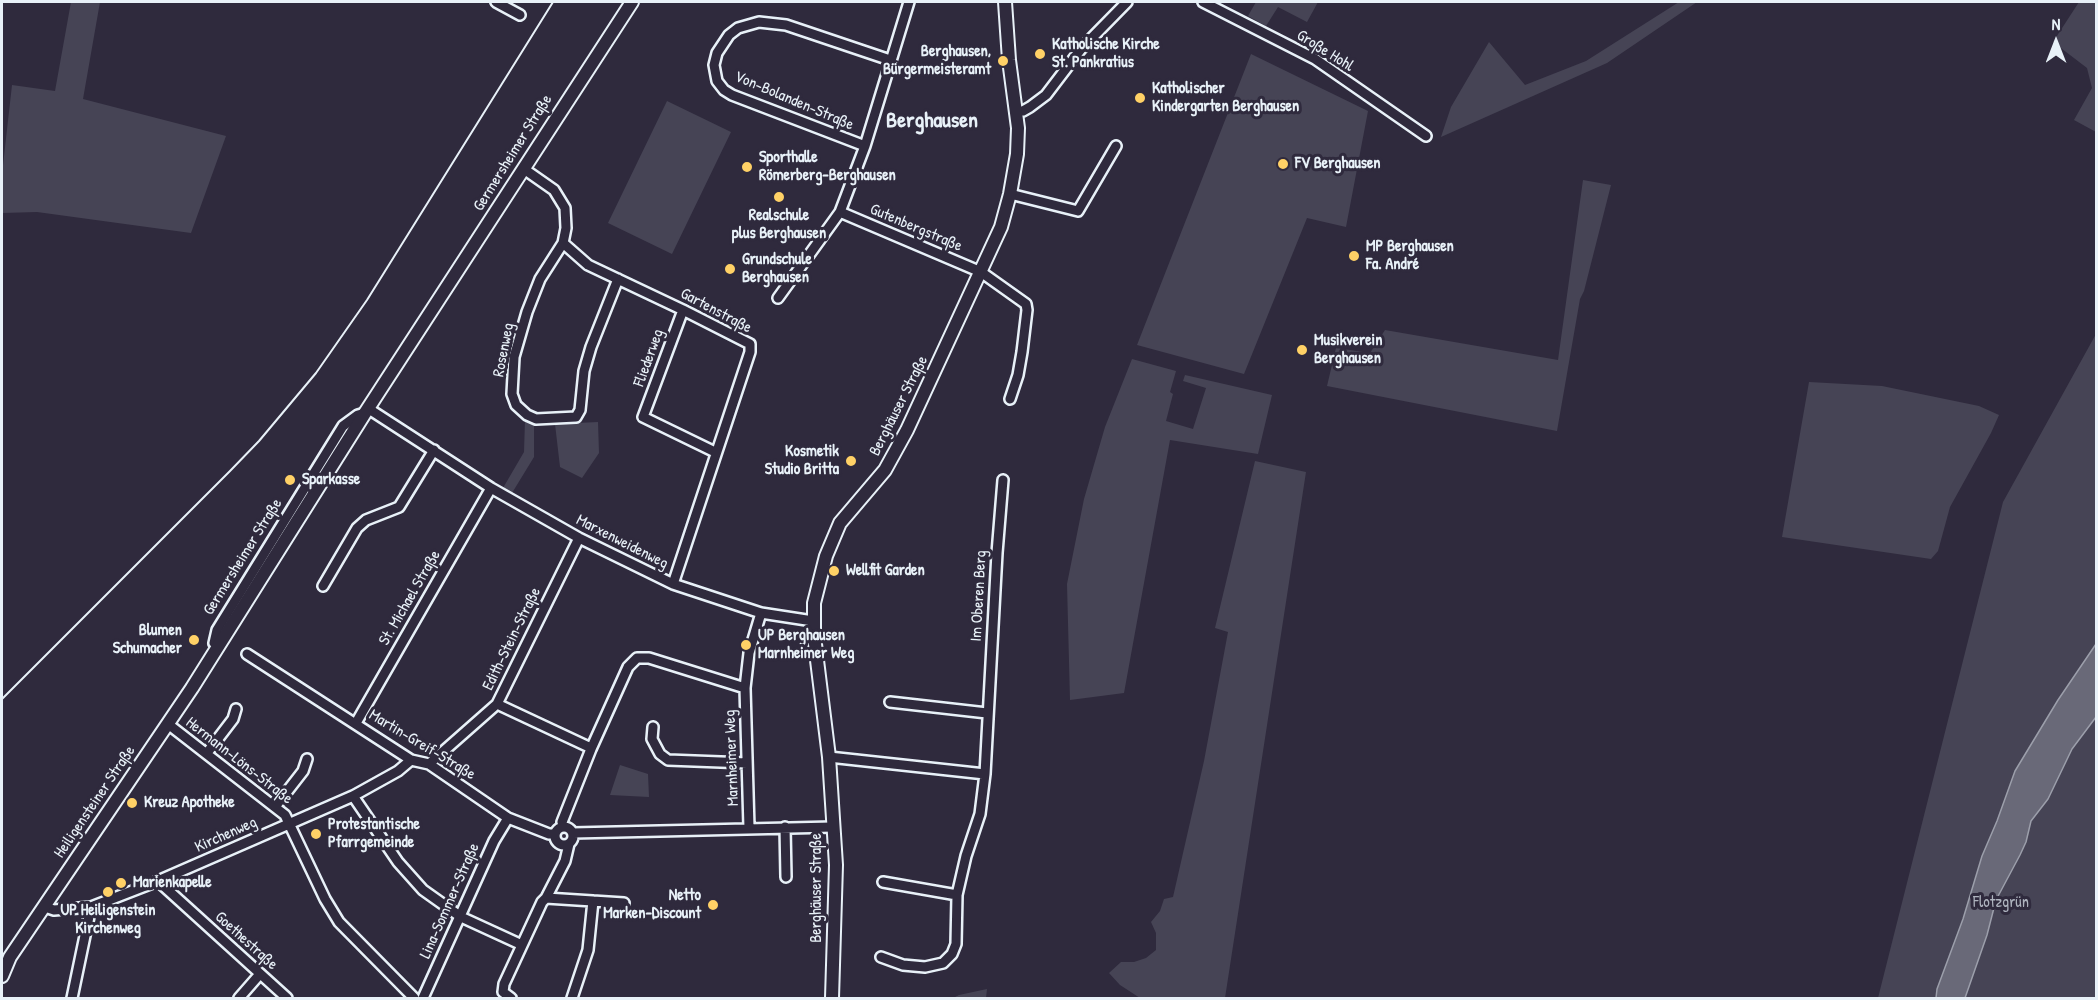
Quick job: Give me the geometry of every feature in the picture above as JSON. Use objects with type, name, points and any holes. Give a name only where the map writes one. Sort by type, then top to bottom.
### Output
[{"type":"main road","name":"Germersheimer Straße","points":[[219,646],[566,100],[632,2]]},
{"type":"main road","name":"Berghäuser Straße","points":[[832,999],[836,865],[829,757],[813,621],[817,589],[826,556],[840,523],[885,470],[896,450],[1001,227],[1017,154],[1018,128],[1005,2]]},
{"type":"main road","name":"Heiligensteiner Straße","points":[[2,976],[6,955],[45,907],[219,646]]},
{"type":"street","points":[[496,2],[520,15]]},
{"type":"street","points":[[778,298],[840,212],[865,146],[909,2]]},
{"type":"street","points":[[1016,111],[1023,111],[1046,94],[1081,49],[1127,2]]},
{"type":"street","name":"Große Hohl","points":[[1203,2],[1315,59],[1426,136]]},
{"type":"street","name":"Von-Bolanden-Straße","points":[[865,146],[724,90],[717,81],[714,65],[717,53],[729,35],[738,28],[759,22],[786,25],[890,60]]},
{"type":"street","points":[[1010,194],[1078,211],[1116,146]]},
{"type":"street","points":[[524,169],[554,190],[565,208],[566,228],[563,243]]},
{"type":"street","name":"Gutenbergstraße","points":[[840,212],[981,272],[1026,304],[1022,352],[1018,375],[1010,399]]},
{"type":"street","name":"Gartenstraße","points":[[563,243],[588,265],[750,344],[750,352],[673,584]]},
{"type":"street","name":"Rosenweg","points":[[563,243],[540,279],[527,312],[514,357],[512,394],[516,405],[527,416],[536,419],[576,417],[580,410],[584,371],[591,347],[618,279]]},
{"type":"street","name":"Fliederweg","points":[[643,417],[683,310]]},
{"type":"street","name":"Marxenweidenweg","points":[[367,411],[434,450],[491,488],[579,538],[673,584],[760,613],[813,621]]},
{"type":"street","points":[[631,418],[643,417],[716,453]]},
{"type":"street","points":[[323,586],[357,528],[366,520],[399,507],[434,450]]},
{"type":"street","name":"Im Oberen Berg","points":[[881,957],[903,964],[925,967],[943,963],[952,954],[956,944],[957,895],[966,856],[980,814],[985,774],[1003,480]]},
{"type":"street","name":"St. Michael Straße","points":[[356,723],[491,488]]},
{"type":"street","name":"Edith-Stein-Straße","points":[[429,764],[497,704],[579,538]]},
{"type":"street","name":"Marnheimer Weg","points":[[749,828],[745,688],[749,653],[760,613]]},
{"type":"street","name":"Martin-Greif-Straße","points":[[247,654],[411,760],[429,764],[508,818],[554,834],[559,844],[568,844]]},
{"type":"street","name":"Marnheimer Weg","points":[[563,826],[562,822],[591,748],[628,667],[637,658],[649,658],[745,688]]},
{"type":"street","points":[[891,702],[987,713]]},
{"type":"street","points":[[497,704],[591,748]]},
{"type":"street","points":[[207,753],[233,719],[236,709]]},
{"type":"street","name":"Hermann-Löns-Straße","points":[[168,724],[285,815],[325,899],[339,922],[414,999]]},
{"type":"street","points":[[653,727],[652,739],[660,754],[668,760],[747,763]]},
{"type":"street","points":[[829,757],[985,774]]},
{"type":"street","points":[[275,807],[303,771],[307,759]]},
{"type":"street","name":"Kirchenweg","points":[[45,907],[54,910],[91,907],[158,881],[353,796],[398,771],[411,760]]},
{"type":"street","points":[[353,796],[398,862],[423,890],[461,917],[522,945]]},
{"type":"street","name":"Lina-Sommer-Straße","points":[[423,999],[494,841],[508,818]]},
{"type":"street","points":[[511,999],[505,996],[503,988],[542,902],[565,861],[568,844],[573,839],[573,833],[569,828],[563,826],[554,834]]},
{"type":"street","points":[[785,827],[786,876]]},
{"type":"street","points":[[573,833],[833,827]]},
{"type":"street","name":"Goethestraße","points":[[158,881],[287,999]]},
{"type":"street","points":[[883,882],[957,895]]},
{"type":"street","points":[[546,898],[624,903]]},
{"type":"street","points":[[572,999],[588,950],[593,901]]},
{"type":"street","points":[[72,999],[91,907]]},
{"type":"street","points":[[240,999],[260,974]]},
{"type":"green space","points":[[71,2],[100,2],[83,99],[226,136],[191,233],[37,212],[2,213],[2,174],[12,85],[55,91]]},
{"type":"green space","points":[[1256,2],[1318,2],[1307,22],[1278,7],[1266,26],[1248,16]]},
{"type":"green space","points":[[1679,2],[1697,2],[1607,63],[1441,137],[1451,107],[1489,42],[1525,85],[1586,61]]},
{"type":"green space","points":[[2079,2],[2096,2],[2096,132],[2074,120],[2092,88],[2087,68],[2053,42]]},
{"type":"green space","name":"FV Berghausen","points":[[1251,54],[1368,111],[1346,227],[1307,218],[1244,374],[1137,345]]},
{"type":"green space","points":[[667,101],[731,132],[672,254],[608,223]]},
{"type":"green space","points":[[1583,180],[1611,185],[1580,299],[1557,431],[1327,386],[1336,348],[1370,353],[1385,330],[1558,360]]},
{"type":"green space","name":"Flotzgrün","points":[[2096,334],[2096,998],[1878,998],[2003,502]]},
{"type":"green space","points":[[1132,359],[1176,371],[1166,421],[1193,429],[1206,388],[1183,381],[1185,375],[1272,395],[1258,454],[1170,440],[1124,693],[1070,700],[1067,584],[1084,499],[1105,427]]},
{"type":"green space","points":[[1809,382],[1882,386],[1979,406],[1999,415],[1950,507],[1938,551],[1931,559],[1782,537]]},
{"type":"green space","points":[[525,420],[534,423],[534,457],[512,493],[503,488],[524,452]]},
{"type":"green space","points":[[598,422],[599,453],[582,478],[560,467],[555,424]]},
{"type":"green space","points":[[1255,461],[1306,472],[1225,998],[1140,998],[1120,985],[1109,973],[1121,962],[1134,962],[1146,958],[1156,950],[1156,933],[1151,922],[1160,911],[1164,899],[1173,897],[1204,761],[1228,632],[1215,628]]},
{"type":"green space","points":[[620,765],[648,774],[649,797],[610,795]]},
{"type":"green space","points":[[987,989],[986,998],[953,998],[959,995]]},
{"type":"water","points":[[2096,644],[2096,717],[2072,749],[2048,799],[2031,821],[2026,842],[1996,900],[1987,935],[1965,998],[1936,998],[1937,989],[1963,919],[1982,856],[2015,771],[2058,700]]},
{"type":"railway","points":[[2,699],[259,441],[316,373],[367,300],[553,2]]},
{"type":"place","name":"Katholische Kirche St. Pankratius","points":[[1040,54]]},
{"type":"place","name":"Berghausen, Bürgermeisteramt","points":[[1003,61]]},
{"type":"place","name":"Katholischer Kindergarten Berghausen","points":[[1140,98]]},
{"type":"place","name":"FV Berghausen","points":[[1283,164]]},
{"type":"place","name":"Sporthalle Römerberg-Berghausen","points":[[747,167]]},
{"type":"place","name":"Realschule plus Berghausen","points":[[779,197]]},
{"type":"place","name":"MP Berghausen Fa. André","points":[[1354,256]]},
{"type":"place","name":"Grundschule Berghausen","points":[[730,269]]},
{"type":"place","name":"Musikverein Berghausen","points":[[1302,350]]},
{"type":"place","name":"Kosmetik Studio Britta","points":[[851,461]]},
{"type":"place","name":"Sparkasse","points":[[290,480]]},
{"type":"place","name":"Wellfit Garden","points":[[834,571]]},
{"type":"place","name":"Blumen Schumacher","points":[[194,640]]},
{"type":"place","name":"UP Berghausen Marnheimer Weg","points":[[746,645]]},
{"type":"place","name":"Kreuz Apotheke","points":[[132,803]]},
{"type":"place","name":"Protestantische Pfarrgemeinde","points":[[316,834]]},
{"type":"place","name":"Marienkapelle","points":[[121,883]]},
{"type":"place","name":"UP Heiligenstein Kirchenweg","points":[[108,892]]},
{"type":"place","name":"Netto Marken-Discount","points":[[713,905]]},
{"type":"district","name":"Berghausen","points":[[932,121]]}]
